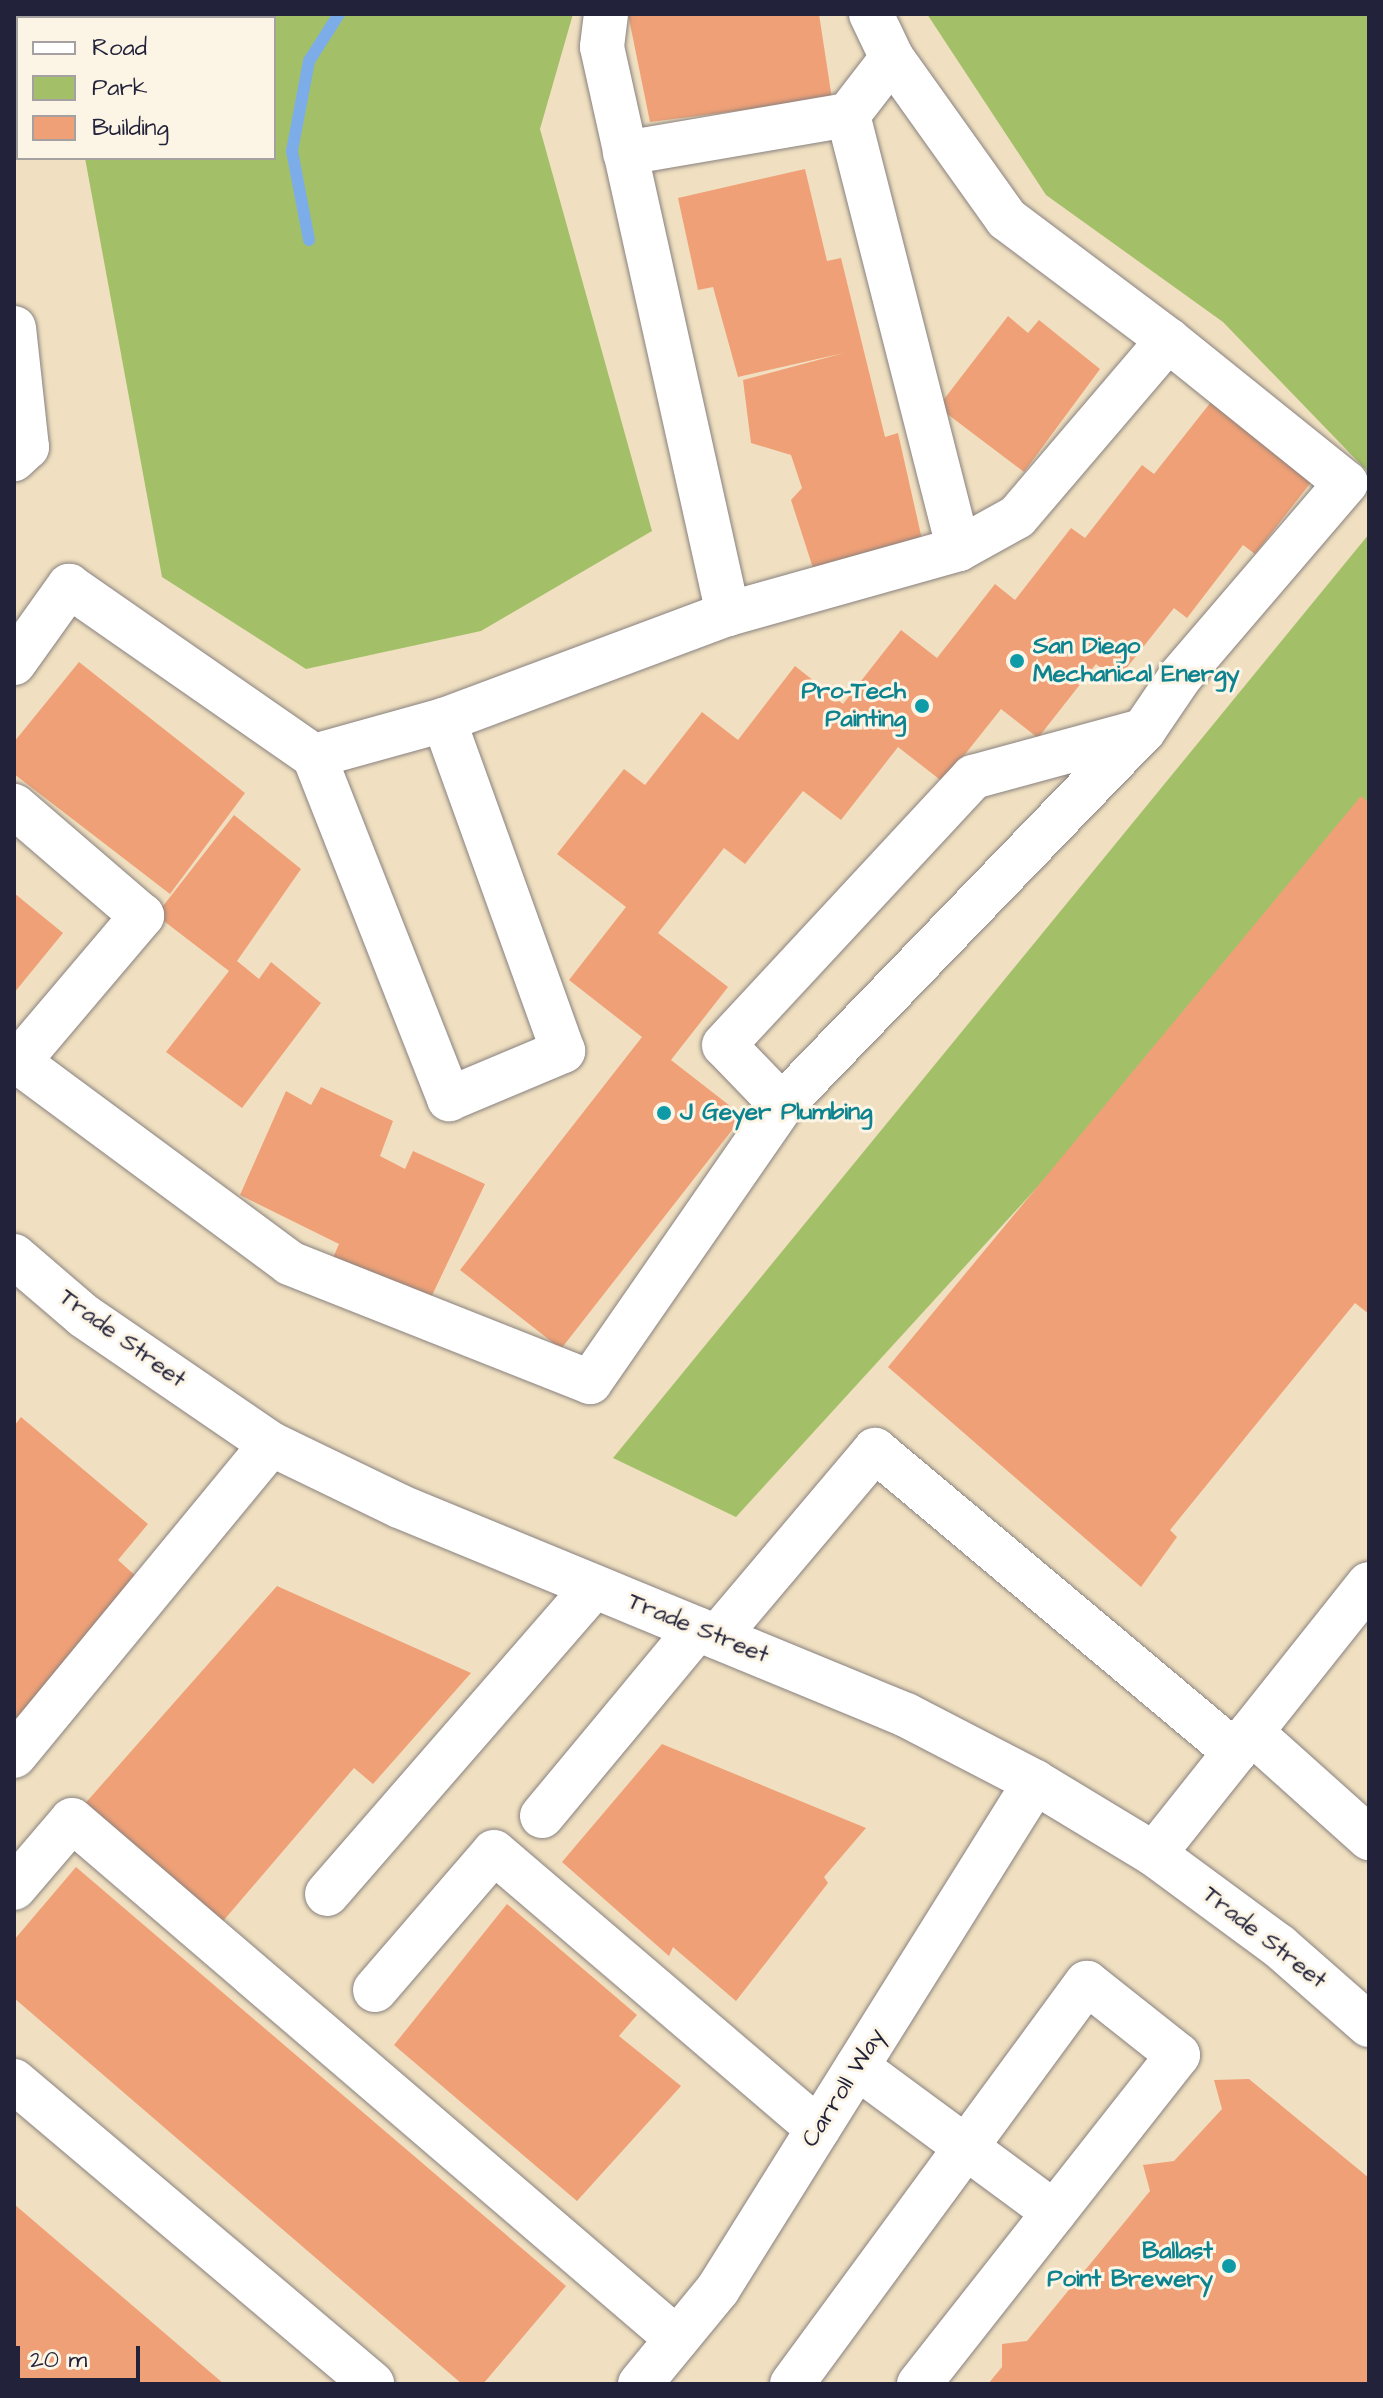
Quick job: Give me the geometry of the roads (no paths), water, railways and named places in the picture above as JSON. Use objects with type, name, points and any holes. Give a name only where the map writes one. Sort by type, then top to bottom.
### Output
[{"type":"street","points":[[606,14],[602,47],[728,614]]},
{"type":"street","points":[[14,806],[142,916],[15,1063],[290,1263],[590,1382],[782,1105],[1144,730],[1180,677],[1346,483],[1168,340],[1007,219],[892,58],[871,14]]},
{"type":"street","points":[[625,153],[848,115],[892,58]]},
{"type":"street","points":[[848,115],[959,549]]},
{"type":"street","points":[[14,328],[27,447],[14,459]]},
{"type":"street","points":[[314,756],[444,720],[728,614],[959,549],[1017,517],[1168,340]]},
{"type":"street","points":[[14,663],[69,586],[314,756],[449,1099],[563,1051],[444,720]]},
{"type":"street","points":[[782,1105],[724,1045],[973,777],[1144,730]]},
{"type":"street","name":"Trade Street","points":[[14,1256],[84,1316],[271,1444],[399,1506],[906,1715],[1035,1782],[1154,1854],[1279,1946],[1369,2025]]},
{"type":"street","points":[[14,1756],[271,1444]]},
{"type":"street","points":[[542,1816],[875,1450],[1369,1838]]},
{"type":"street","points":[[1154,1854],[1369,1584]]},
{"type":"street","points":[[327,1894],[594,1587]]},
{"type":"street","name":"Carroll Way","points":[[640,2384],[718,2289],[1035,1782]]},
{"type":"street","points":[[14,1888],[72,1820],[677,2339]]},
{"type":"street","points":[[375,1990],[494,1852],[818,2129]]},
{"type":"street","points":[[792,2384],[1087,1983],[1178,2055],[919,2384]]},
{"type":"street","points":[[857,2067],[1054,2212]]},
{"type":"street","points":[[14,2081],[372,2384]]},
{"type":"waterway","points":[[309,240],[292,151],[309,61],[339,14]]},
{"type":"place","name":"San Diego Mechanical Energy","points":[[1017,661]]},
{"type":"place","name":"Pro-Tech Painting","points":[[922,706]]},
{"type":"place","name":"J Geyer Plumbing","points":[[664,1113]]},
{"type":"place","name":"Ballast Point Brewery","points":[[1229,2266]]}]
